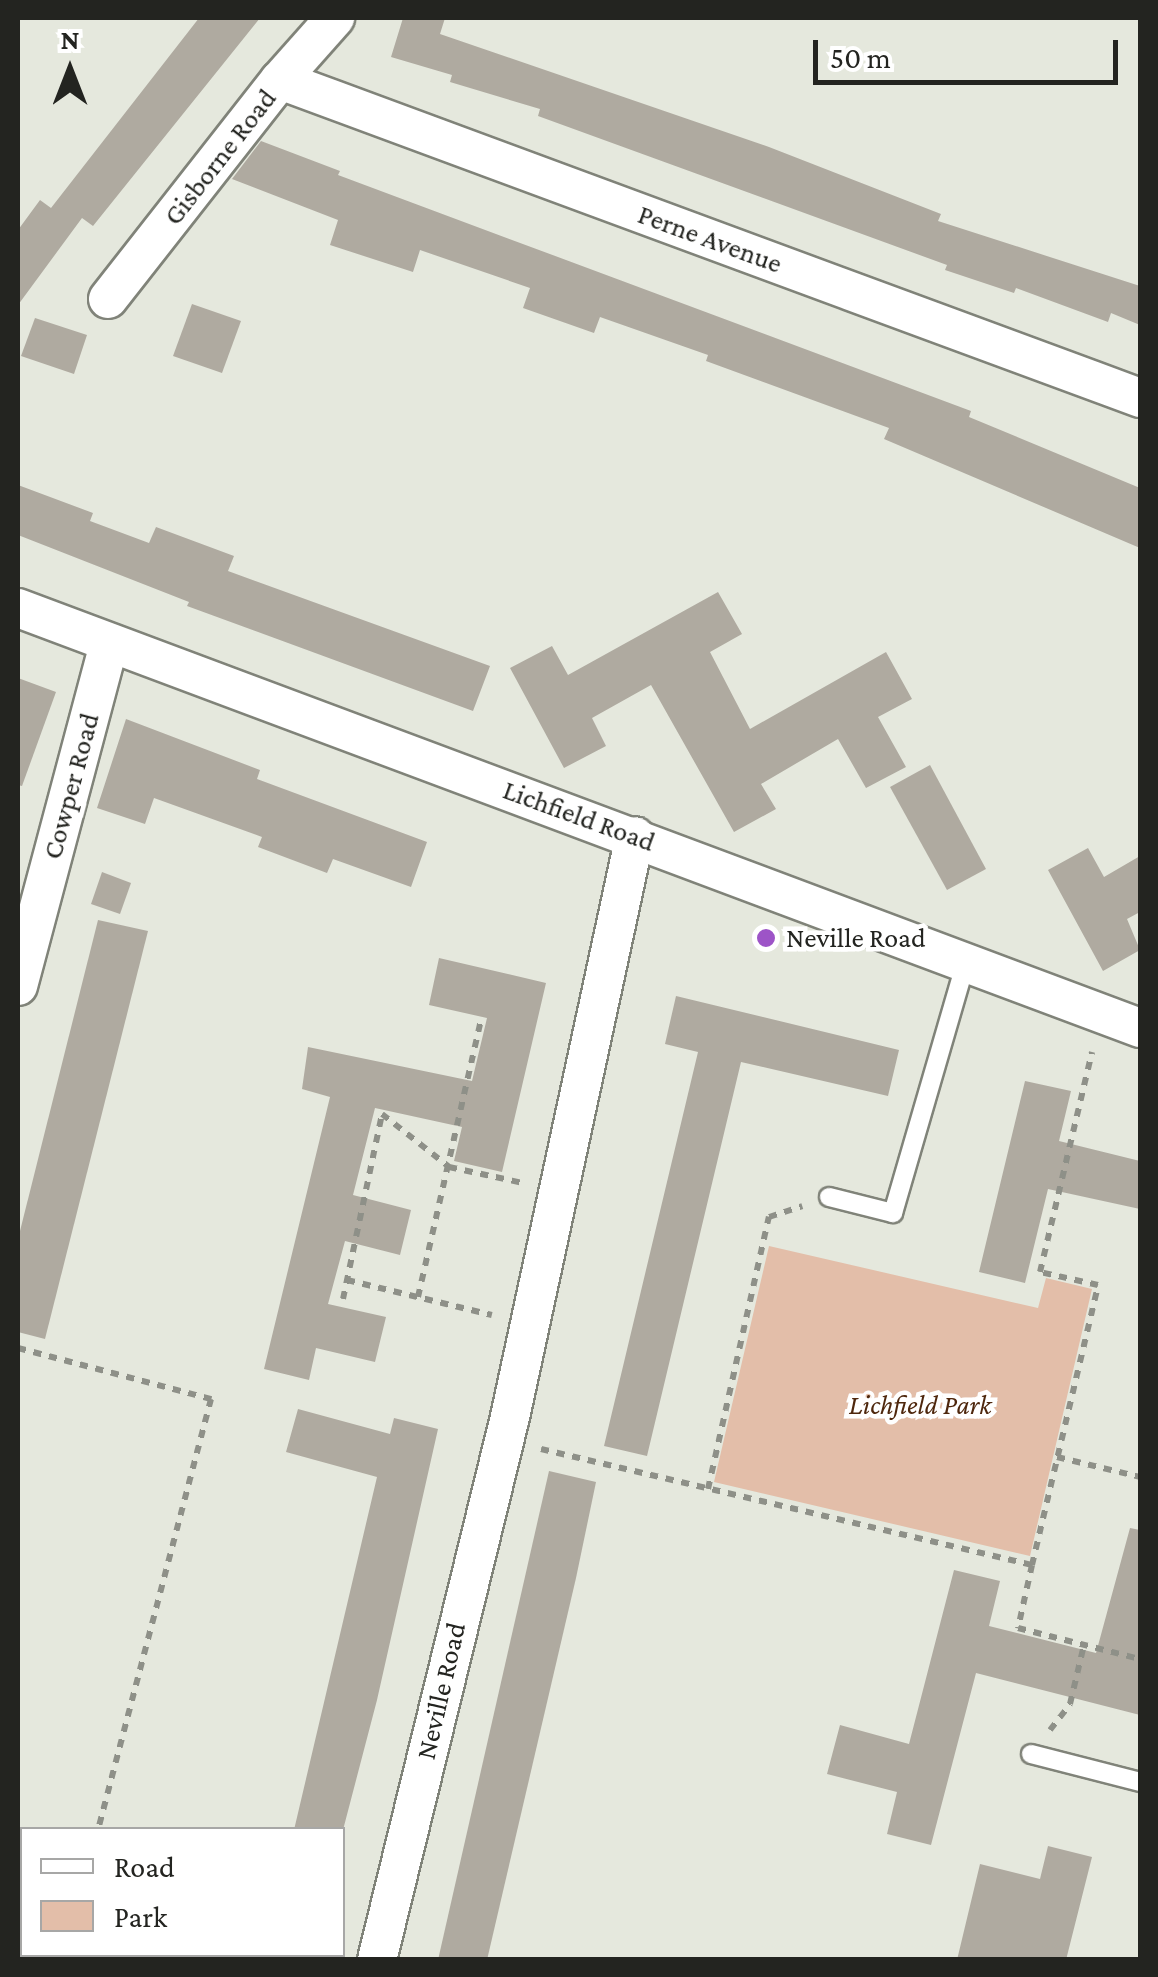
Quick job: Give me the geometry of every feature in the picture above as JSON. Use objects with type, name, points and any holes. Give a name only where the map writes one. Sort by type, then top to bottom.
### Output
[{"type":"street","name":"Gisborne Road","points":[[108,299],[280,80],[335,18]]},
{"type":"street","name":"Perne Avenue","points":[[280,80],[1140,398]]},
{"type":"street","name":"Lichfield Road","points":[[18,608],[1140,1028]]},
{"type":"street","name":"Cowper Road","points":[[18,986],[109,644]]},
{"type":"street","name":"Neville Road","points":[[378,1960],[529,1324],[635,836]]},
{"type":"lane","points":[[830,1197],[893,1214],[966,962]]},
{"type":"lane","points":[[1031,1754],[1140,1782]]},
{"type":"path","points":[[1102,1013],[1040,1272],[1098,1285],[1018,1628],[1140,1659]]},
{"type":"path","points":[[418,1297],[482,1019]]},
{"type":"path","points":[[343,1299],[382,1114],[449,1167],[558,1190]]},
{"type":"path","points":[[708,1489],[769,1217],[830,1197]]},
{"type":"path","points":[[347,1280],[529,1324]]},
{"type":"path","points":[[18,1348],[211,1398],[99,1827]]},
{"type":"path","points":[[501,1440],[1032,1565]]},
{"type":"path","points":[[1057,1458],[1140,1477]]},
{"type":"path","points":[[1031,1754],[1070,1704],[1084,1644]]},
{"type":"green space","name":"Lichfield Park","points":[[769,1246],[1038,1308],[1046,1278],[1092,1289],[1030,1556],[714,1482]]},
{"type":"building","points":[[199,18],[260,18],[93,226],[82,218],[18,305],[18,230],[40,200],[51,208]]},
{"type":"building","points":[[403,18],[445,18],[440,34],[769,147],[941,214],[938,221],[1140,286],[1140,325],[1111,313],[1108,322],[1016,288],[1014,293],[945,270],[947,265],[538,116],[540,109],[450,82],[452,75],[391,57]]},
{"type":"building","points":[[261,141],[340,171],[338,175],[971,411],[969,417],[1140,488],[1140,548],[884,439],[889,428],[706,361],[708,355],[600,317],[594,333],[523,308],[530,288],[420,250],[413,272],[330,245],[338,220],[232,179]]},
{"type":"building","points":[[192,304],[241,321],[222,373],[173,356]]},
{"type":"building","points":[[35,318],[87,335],[74,374],[21,356]]},
{"type":"building","points":[[18,485],[93,513],[90,521],[149,543],[156,527],[234,556],[228,571],[490,666],[473,711],[187,606],[189,602],[18,535]]},
{"type":"building","points":[[718,592],[742,634],[710,652],[750,729],[886,652],[912,699],[878,717],[906,767],[866,788],[838,739],[761,784],[776,809],[734,832],[651,685],[592,718],[606,746],[564,768],[510,668],[552,646],[568,675]]},
{"type":"building","points":[[18,678],[56,692],[22,786],[18,785]]},
{"type":"building","points":[[126,719],[260,770],[257,779],[427,842],[411,887],[333,859],[327,873],[258,847],[262,837],[154,798],[145,824],[97,808]]},
{"type":"building","points":[[930,765],[986,869],[947,890],[890,787]]},
{"type":"building","points":[[1088,848],[1104,877],[1140,856],[1140,912],[1127,919],[1140,950],[1103,971],[1048,870]]},
{"type":"building","points":[[102,872],[131,883],[120,914],[91,904]]},
{"type":"building","points":[[98,920],[148,931],[45,1339],[18,1332],[18,1239]]},
{"type":"building","points":[[439,958],[546,983],[502,1172],[454,1161],[462,1127],[375,1108],[353,1195],[411,1210],[400,1255],[345,1241],[328,1304],[386,1317],[375,1362],[316,1348],[309,1380],[264,1369],[330,1097],[302,1089],[308,1047],[472,1081],[487,1018],[429,1005]]},
{"type":"building","points":[[676,996],[899,1050],[888,1096],[741,1062],[647,1456],[604,1446],[698,1052],[665,1044]]},
{"type":"building","points":[[1025,1081],[1071,1091],[1059,1141],[1140,1161],[1140,1209],[1048,1189],[1025,1283],[979,1272]]},
{"type":"building","points":[[298,1409],[390,1434],[394,1418],[438,1429],[377,1700],[344,1827],[295,1827],[377,1477],[286,1452]]},
{"type":"building","points":[[549,1471],[596,1482],[576,1578],[487,1960],[438,1960]]},
{"type":"building","points":[[1130,1528],[1140,1530],[1140,1715],[976,1673],[931,1845],[887,1834],[897,1792],[827,1774],[840,1725],[909,1744],[954,1570],[1000,1581],[989,1626],[1096,1653]]},
{"type":"building","points":[[1048,1846],[1092,1857],[1066,1960],[957,1960],[980,1864],[1040,1879]]},
{"type":"place","name":"Neville Road","points":[[766,938]]}]
